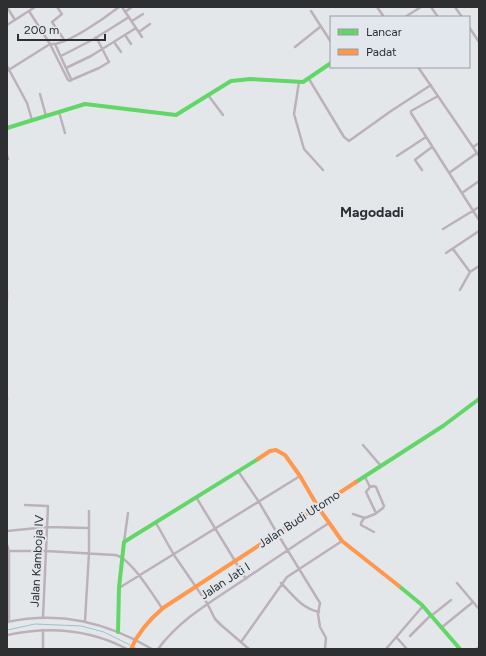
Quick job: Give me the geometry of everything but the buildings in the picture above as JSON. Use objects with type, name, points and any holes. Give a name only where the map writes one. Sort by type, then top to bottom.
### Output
[{"type":"street","points":[[7,7],[15,20]]},
{"type":"street","points":[[7,25],[35,7]]},
{"type":"street","points":[[57,7],[62,14],[52,22],[65,41]]},
{"type":"street","points":[[8,70],[50,44],[65,41],[83,31],[119,7]]},
{"type":"street","points":[[122,7],[142,37]]},
{"type":"street","points":[[125,12],[132,7]]},
{"type":"street","points":[[377,7],[383,16]]},
{"type":"street","points":[[407,16],[416,8],[421,7]]},
{"type":"street","points":[[431,7],[437,16]]},
{"type":"street","points":[[455,7],[461,16]]},
{"type":"street","points":[[29,11],[50,44],[68,80],[71,80]]},
{"type":"street","points":[[311,11],[330,41]]},
{"type":"street","points":[[132,21],[143,14]]},
{"type":"street","points":[[61,56],[96,38],[129,17]]},
{"type":"street","points":[[139,32],[150,24]]},
{"type":"street","points":[[294,47],[320,27]]},
{"type":"street","points":[[66,68],[102,49],[136,28]]},
{"type":"street","points":[[470,28],[479,42]]},
{"type":"street","points":[[125,35],[131,44]]},
{"type":"street","points":[[71,80],[110,61],[96,38]]},
{"type":"street","points":[[114,42],[121,52]]},
{"type":"street","points":[[56,44],[71,80]]},
{"type":"street","points":[[7,128],[80,104],[92,104],[176,115],[230,81],[250,79],[299,82],[309,79],[330,64]]},
{"type":"street","points":[[7,66],[27,104],[32,120]]},
{"type":"street","points":[[419,68],[478,155],[449,173]]},
{"type":"street","points":[[309,79],[344,137],[349,141],[431,85]]},
{"type":"street","points":[[299,82],[294,114],[304,149],[323,170]]},
{"type":"street","points":[[40,94],[46,116]]},
{"type":"street","points":[[208,95],[224,115]]},
{"type":"street","points":[[438,96],[411,113],[479,220]]},
{"type":"street","points":[[59,112],[65,132]]},
{"type":"street","points":[[397,156],[426,138]]},
{"type":"street","points":[[473,147],[479,143]]},
{"type":"street","points":[[422,170],[415,160],[432,147]]},
{"type":"street","points":[[462,193],[479,181]]},
{"type":"street","points":[[442,230],[479,206]]},
{"type":"street","points":[[446,253],[479,231]]},
{"type":"street","points":[[452,249],[470,272]]},
{"type":"street","points":[[460,290],[470,272],[479,266]]},
{"type":"street","points":[[7,291],[7,300]]},
{"type":"street","name":"Jalan Budi Utomo","points":[[130,649],[143,626],[163,608],[276,533],[456,418],[479,399]]},
{"type":"street","points":[[362,445],[381,466]]},
{"type":"street","points":[[124,542],[156,524],[270,451],[276,450],[285,455],[300,476],[318,507],[342,541],[423,606],[460,649]]},
{"type":"street","points":[[238,471],[259,502],[276,533],[320,603],[318,612],[321,629],[326,636],[325,649]]},
{"type":"street","points":[[119,588],[217,529],[300,476]]},
{"type":"street","points":[[365,477],[370,487]]},
{"type":"street","points":[[370,487],[376,487],[384,508],[364,518],[361,525],[374,532]]},
{"type":"street","points":[[370,487],[366,492],[376,513]]},
{"type":"street","points":[[196,497],[217,529],[246,579]]},
{"type":"street","name":"Jalan Kamboja IV","points":[[25,505],[48,506],[43,617]]},
{"type":"street","points":[[85,621],[89,553],[89,511]]},
{"type":"street","points":[[118,632],[119,588],[128,513]]},
{"type":"street","points":[[353,514],[364,518]]},
{"type":"street","name":"Jalan Jati I","points":[[158,649],[168,635],[207,603],[246,579],[329,523]]},
{"type":"street","points":[[156,524],[174,555],[207,603],[218,622],[250,649]]},
{"type":"street","points":[[7,531],[47,526],[89,528]]},
{"type":"street","points":[[241,642],[281,583],[287,577],[342,541]]},
{"type":"street","points":[[7,545],[9,551],[8,622],[43,617],[85,621],[118,632],[152,649]]},
{"type":"street","points":[[9,551],[89,553],[122,557],[140,576],[163,608]]},
{"type":"street","points":[[281,583],[299,603],[310,610],[318,612]]},
{"type":"street","points":[[457,583],[479,609]]},
{"type":"street","points":[[410,636],[451,600]]},
{"type":"street","points":[[441,628],[473,602]]},
{"type":"street","points":[[386,649],[423,606]]},
{"type":"street","points":[[43,630],[43,649]]},
{"type":"street","points":[[7,635],[43,630],[66,630],[81,632],[130,649]]},
{"type":"street","points":[[397,638],[407,649]]},
{"type":"waterway","points":[[7,630],[35,624],[81,626],[104,632],[130,645]]},
{"type":"waterway","points":[[133,647],[138,649]]},
{"type":"traffic: fast","points":[[7,128],[85,104],[176,115],[231,81],[250,79],[303,82],[330,64]]},
{"type":"traffic: fast","points":[[356,482],[443,426],[479,399]]},
{"type":"traffic: fast","points":[[118,632],[119,588],[124,542],[258,459]]},
{"type":"traffic: fast","points":[[399,586],[422,605],[460,649]]},
{"type":"traffic: slow","points":[[258,459],[270,451],[276,450],[285,455],[300,476],[318,507],[342,541],[399,586]]},
{"type":"traffic: slow","points":[[131,649],[144,627],[163,608],[356,482]]},
{"type":"district","name":"Magodadi","points":[[372,212]]}]
